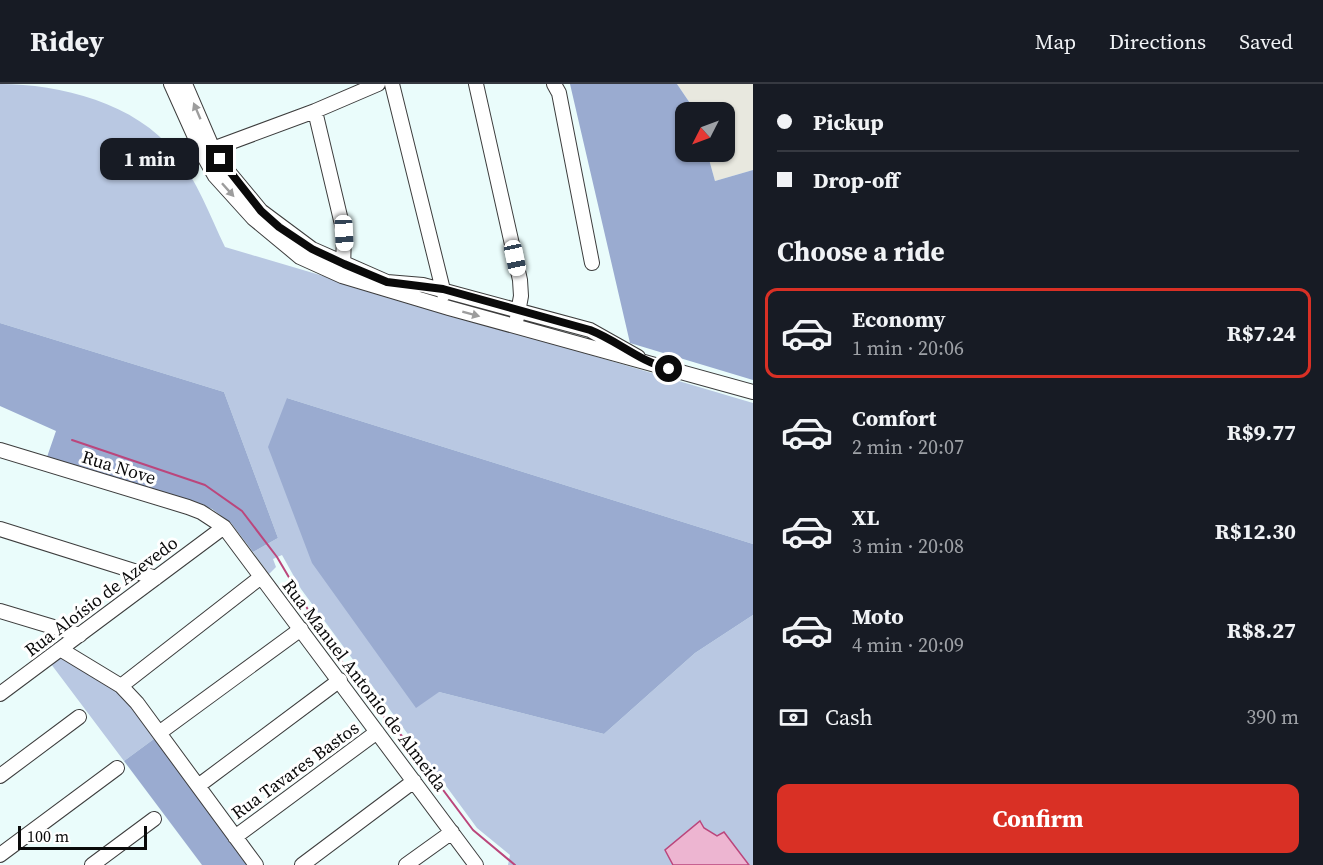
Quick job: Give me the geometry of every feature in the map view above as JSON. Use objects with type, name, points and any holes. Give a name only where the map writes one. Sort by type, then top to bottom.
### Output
[{"type":"street","points":[[171,84],[207,151]]},
{"type":"street","points":[[185,84],[215,176],[300,257],[387,282],[443,289],[603,335],[647,363]]},
{"type":"street","points":[[207,151],[315,111],[378,84]]},
{"type":"street","points":[[392,84],[449,309]]},
{"type":"street","points":[[476,84],[520,280],[515,326]]},
{"type":"street","points":[[554,84],[559,93],[592,263]]},
{"type":"street","points":[[315,111],[344,233],[343,270]]},
{"type":"street","points":[[343,270],[449,309],[753,392]]},
{"type":"street","name":"Rua Nove","points":[[0,450],[188,507],[201,512],[224,527]]},
{"type":"street","name":"Rua Manuel Antonio de Almeida","points":[[224,527],[476,865]]},
{"type":"street","name":"Rua Aloísio de Azevedo","points":[[1,691],[224,527]]},
{"type":"street","points":[[0,529],[156,578]]},
{"type":"street","points":[[121,686],[261,577]]},
{"type":"street","points":[[0,611],[80,635]]},
{"type":"street","points":[[159,733],[301,629]]},
{"type":"street","points":[[60,649],[121,686],[159,733],[256,865]]},
{"type":"street","points":[[198,786],[340,680]]},
{"type":"street","points":[[0,776],[79,717]]},
{"type":"street","name":"Rua Tavares Bastos","points":[[235,837],[377,732]]},
{"type":"street","points":[[0,855],[117,768]]},
{"type":"street","points":[[302,865],[414,781]]},
{"type":"street","points":[[92,865],[154,819]]},
{"type":"street","points":[[406,865],[452,832]]},
{"type":"shaded area","points":[[0,84],[47,88],[71,93],[118,109],[140,121],[159,136],[183,164],[197,186],[225,247],[753,403],[753,544],[287,398],[439,692],[604,734],[695,653],[753,615],[753,865],[508,865],[510,855],[477,828],[301,589],[282,555],[273,559],[276,567],[269,574],[253,552],[278,538],[224,392],[0,323]]},
{"type":"shaded area","points":[[570,84],[677,84],[689,102],[675,102],[675,162],[710,162],[715,181],[753,170],[753,380],[630,343]]},
{"type":"shaded area","points":[[677,84],[753,84],[753,170],[715,181],[710,162],[735,162],[735,102],[689,102]]},
{"type":"shaded area","points":[[0,323],[224,392],[278,538],[253,552],[231,523],[212,509],[47,457],[56,431],[0,406]]},
{"type":"shaded area","points":[[287,398],[753,544],[753,615],[695,653],[604,734],[439,692],[416,708],[312,563],[268,447]]},
{"type":"shaded area","points":[[59,658],[68,658],[112,683],[158,736],[124,761],[51,664]]},
{"type":"shaded area","points":[[158,736],[253,865],[202,865],[124,761]]},
{"type":"shaded area","points":[[700,821],[704,828],[717,836],[724,832],[749,865],[673,865],[665,850]]},
{"type":"waterway","points":[[72,440],[205,485],[242,511],[277,557],[327,642],[387,721],[405,739],[473,830],[515,865]]},
{"type":"route","points":[[220,159],[261,211],[279,227],[312,249],[344,264],[387,282],[443,289],[590,330],[603,335],[647,363],[669,369]]}]
